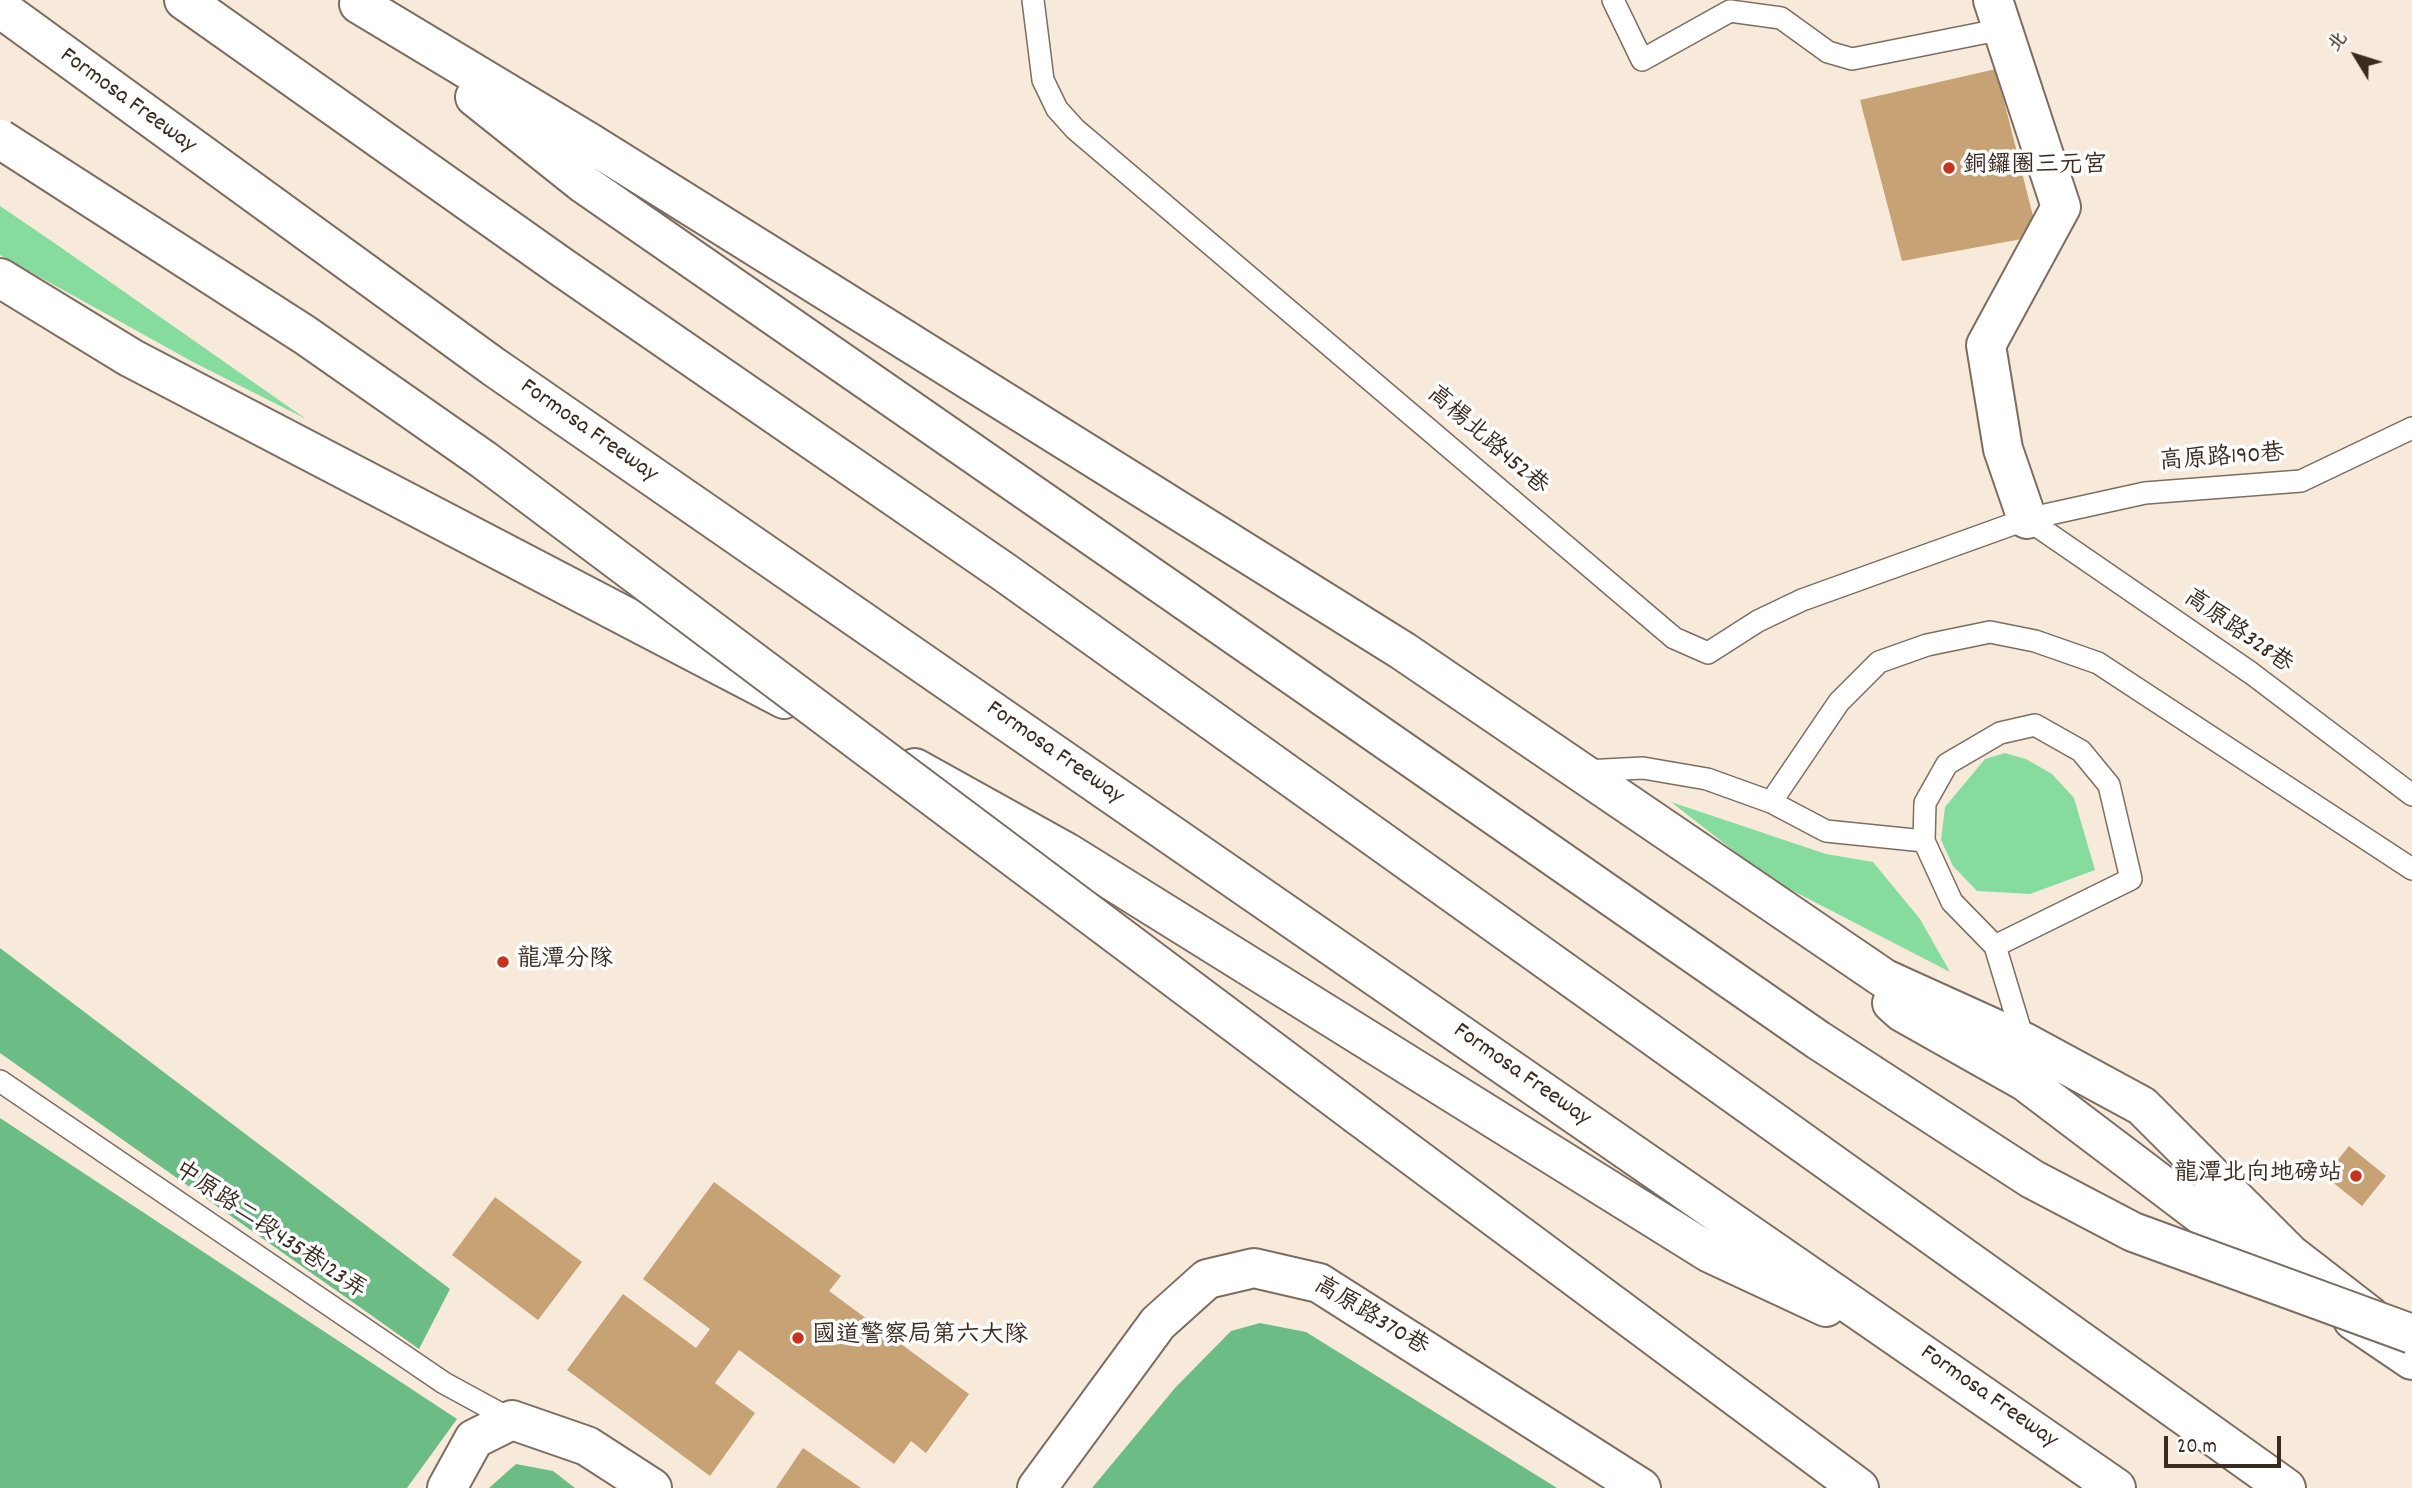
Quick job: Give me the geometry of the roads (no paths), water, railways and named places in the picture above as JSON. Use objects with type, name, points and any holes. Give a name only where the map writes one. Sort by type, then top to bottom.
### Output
[{"type":"main road","points":[[184,0],[563,268],[1038,596],[2286,1488]]},
{"type":"main road","points":[[356,2],[584,184],[1818,1040],[2032,1179],[2133,1232],[2412,1334]]},
{"type":"main road","points":[[356,2],[602,150],[1403,651],[1885,979],[2024,1042],[2142,1106],[2290,1254],[2412,1351]]},
{"type":"main road","name":"Formosa Freeway","points":[[0,9],[494,367],[2116,1488]]},
{"type":"main road","points":[[1998,15],[2061,207],[1986,345],[2003,449],[2027,520]]},
{"type":"main road","points":[[0,139],[304,335],[484,460],[1859,1488]]},
{"type":"main road","points":[[0,278],[131,358],[1066,852],[1710,1253],[1917,1348]]},
{"type":"main road","points":[[1816,932],[1902,1012],[2026,1082],[2241,1245],[2412,1360]]},
{"type":"main road","name":"高原路370巷","points":[[1037,1488],[1158,1323],[1207,1279],[1254,1268],[1319,1283],[1641,1488]]},
{"type":"main road","points":[[447,1488],[474,1439],[512,1420],[587,1446],[652,1488]]},
{"type":"lane","name":"高楊北路452巷","points":[[1033,0],[1043,80],[1057,109],[1075,129],[1322,336],[1674,638],[1708,653],[1758,621],[1802,600],[2027,520]]},
{"type":"lane","points":[[1613,0],[1642,60],[1730,11],[1781,18],[1829,52],[1852,59],[1998,15]]},
{"type":"lane","name":"高原路190巷","points":[[2027,520],[2145,493],[2301,481],[2412,428]]},
{"type":"lane","name":"高原路328巷","points":[[2027,520],[2251,673],[2412,795]]},
{"type":"lane","points":[[1771,802],[1839,702],[1879,662],[1927,645],[1990,632],[2035,641],[2098,663],[2412,869]]},
{"type":"lane","points":[[1994,946],[2132,878],[2109,785],[2081,751],[2035,725],[2000,733],[1947,764],[1925,803],[1924,841],[1952,902],[1994,946],[2024,1042]]},
{"type":"lane","points":[[1581,771],[1643,768],[1707,779],[1771,802],[1826,831],[1924,841]]},
{"type":"lane","name":"中原路二段435巷123弄","points":[[0,1081],[444,1383],[512,1420]]},
{"type":"place","name":"銅鑼圈三元宮","points":[[1949,168]]},
{"type":"place","name":"龍潭分隊","points":[[503,962]]},
{"type":"place","name":"龍潭北向地磅站","points":[[2356,1176]]},
{"type":"place","name":"國道警察局第六大隊","points":[[798,1338]]}]
